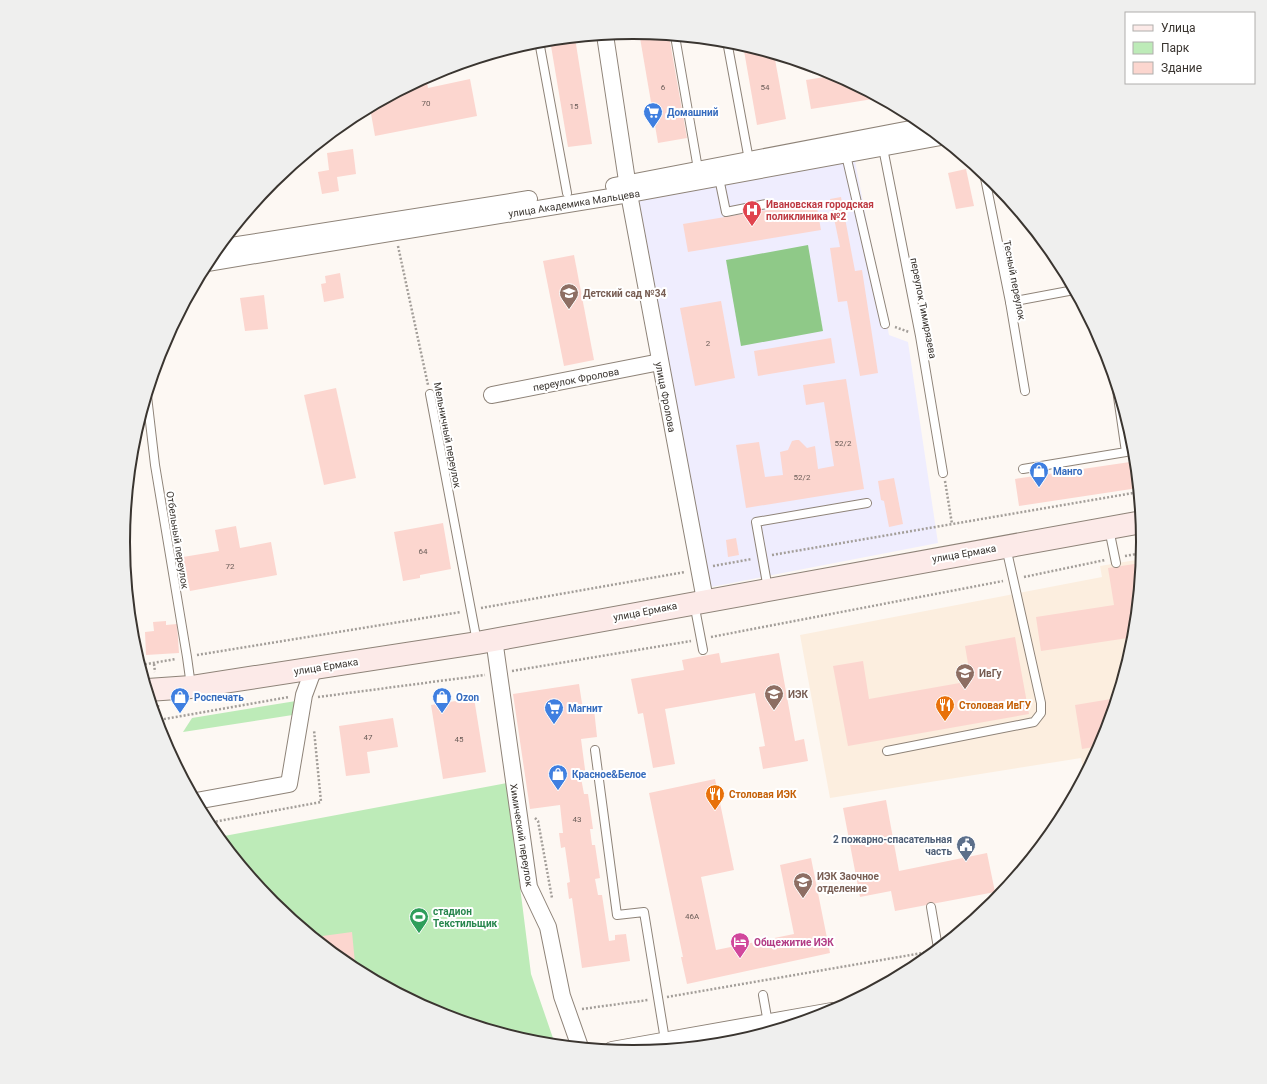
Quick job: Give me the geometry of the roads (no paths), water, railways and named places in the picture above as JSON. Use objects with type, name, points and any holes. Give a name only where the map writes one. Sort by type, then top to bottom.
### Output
[{"type":"main road","name":"улица Ермака","points":[[153,690],[191,687],[486,641],[699,601],[1135,523]]},
{"type":"street","name":"улица Фролова","points":[[605,40],[628,189],[698,569],[699,601]]},
{"type":"street","points":[[226,247],[567,193],[628,189],[698,169],[749,160],[845,148],[915,126]]},
{"type":"street","name":"улица Академика Мальцева","points":[[216,262],[395,232],[628,189],[719,178],[845,148],[882,148],[933,138]]},
{"type":"street","name":"переулок Фролова","points":[[492,395],[660,362]]},
{"type":"street","name":"Химический переулок","points":[[486,641],[499,673],[516,805],[529,887],[548,928],[562,996],[578,1042]]},
{"type":"street","points":[[202,800],[289,784],[304,695],[314,668]]},
{"type":"street","points":[[639,1045],[799,1017]]},
{"type":"lane","points":[[676,41],[698,169]]},
{"type":"lane","points":[[540,48],[567,193]]},
{"type":"lane","points":[[728,48],[749,160]]},
{"type":"lane","points":[[845,148],[885,324]]},
{"type":"lane","name":"переулок Тимирязева","points":[[882,148],[920,336],[943,473]]},
{"type":"lane","points":[[719,178],[726,212],[766,204]]},
{"type":"lane","name":"Тесный переулок","points":[[986,183],[1010,302],[1025,391]]},
{"type":"lane","points":[[1010,302],[1069,291]]},
{"type":"lane","name":"Мельничный переулок","points":[[430,394],[471,610],[486,641]]},
{"type":"lane","name":"Отбельный переулок","points":[[149,410],[155,465],[191,687]]},
{"type":"lane","points":[[1023,469],[1126,452],[1122,423]]},
{"type":"lane","points":[[768,589],[761,557],[756,522],[867,503]]},
{"type":"lane","points":[[1109,528],[1115,560]]},
{"type":"lane","points":[[887,751],[1034,722],[1041,713],[1041,703],[1006,546]]},
{"type":"lane","points":[[699,601],[703,650]]},
{"type":"lane","points":[[594,750],[617,916],[644,912],[665,1040]]},
{"type":"lane","points":[[932,907],[937,943]]},
{"type":"lane","points":[[763,996],[768,1022]]},
{"type":"place","name":"Домашний","points":[[653,129]]},
{"type":"place","name":"Ивановская городская поликлиника №2","points":[[752,227]]},
{"type":"place","name":"Детский сад №34","points":[[569,310]]},
{"type":"place","name":"Манго","points":[[1039,488]]},
{"type":"place","name":"ИвГу","points":[[965,690]]},
{"type":"place","name":"ИЭК","points":[[774,711]]},
{"type":"place","name":"Роспечать","points":[[180,714]]},
{"type":"place","name":"Ozon","points":[[442,714]]},
{"type":"place","name":"Столовая ИвГУ","points":[[945,722]]},
{"type":"place","name":"Магнит","points":[[554,725]]},
{"type":"place","name":"Красное&Белое","points":[[558,791]]},
{"type":"place","name":"Столовая ИЭК","points":[[715,811]]},
{"type":"place","name":"2 пожарно-спасательная часть","points":[[966,862]]},
{"type":"place","name":"ИЭК Заочное отделение","points":[[803,899]]},
{"type":"place","name":"стадион Текстильщик","points":[[419,934]]},
{"type":"place","name":"Общежитие ИЭК","points":[[740,959]]}]
